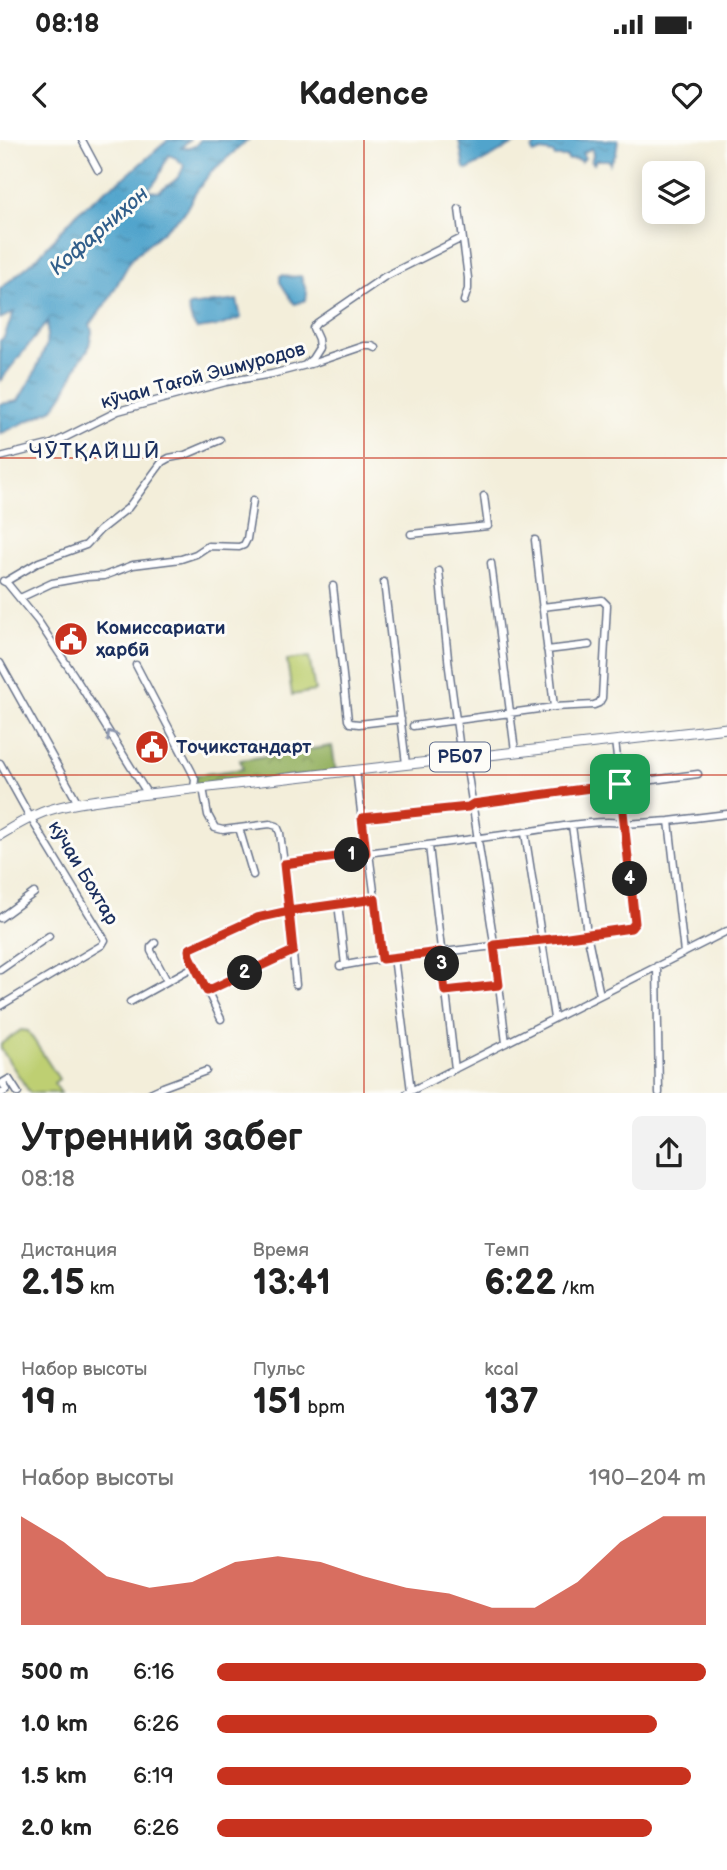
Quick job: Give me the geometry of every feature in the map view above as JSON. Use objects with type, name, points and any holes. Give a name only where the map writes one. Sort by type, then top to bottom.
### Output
[{"type":"highway","name":"РБ07","points":[[0,833],[30,816],[77,802],[727,728]]},
{"type":"street","points":[[82,140],[98,170]]},
{"type":"street","points":[[459,209],[468,278],[464,302]]},
{"type":"street","points":[[305,365],[319,348],[314,325],[384,277],[462,238]]},
{"type":"street","name":"кӯчаи Тағой Эшмуродов","points":[[0,457],[52,444],[118,411],[215,385],[314,363],[364,345],[376,348]]},
{"type":"street","points":[[2,582],[43,560],[86,545],[128,508],[162,462],[220,440]]},
{"type":"street","points":[[411,534],[488,526],[484,496]]},
{"type":"street","points":[[20,598],[52,583],[104,576],[132,565],[181,559],[208,546],[244,545],[253,500]]},
{"type":"street","points":[[535,540],[554,708]]},
{"type":"street","points":[[491,563],[515,751]]},
{"type":"street","points":[[439,571],[456,720],[473,804],[506,1043]]},
{"type":"street","points":[[0,573],[2,582],[20,598],[38,621],[147,793]]},
{"type":"street","points":[[384,582],[406,764]]},
{"type":"street","points":[[333,586],[348,720],[353,724],[401,719]]},
{"type":"street","points":[[413,726],[599,703],[602,698],[607,605],[602,600],[542,607]]},
{"type":"street","points":[[547,650],[589,645]]},
{"type":"street","points":[[0,663],[77,802]]},
{"type":"street","points":[[136,664],[191,770],[213,826],[223,830],[270,824],[276,826],[280,833],[296,985]]},
{"type":"street","points":[[338,903],[342,965],[631,928],[635,923],[615,741]]},
{"type":"street","name":"кӯчаи Бохтар","points":[[0,763],[105,940],[102,945],[0,1006]]},
{"type":"street","points":[[356,770],[382,959]]},
{"type":"street","points":[[362,818],[468,807],[473,804],[698,774]]},
{"type":"street","points":[[284,864],[572,826],[617,821],[625,824],[670,821],[727,814]]},
{"type":"street","points":[[670,821],[684,953]]},
{"type":"street","points":[[572,826],[587,933],[600,995]]},
{"type":"street","points":[[239,828],[253,875]]},
{"type":"street","points":[[525,832],[554,1018]]},
{"type":"street","points":[[429,846],[455,1069]]},
{"type":"street","points":[[0,918],[34,893]]},
{"type":"street","points":[[221,1020],[189,952],[191,948],[257,918],[375,899]]},
{"type":"street","points":[[394,957],[409,1092],[727,931]]},
{"type":"street","points":[[0,970],[49,936]]},
{"type":"street","points":[[155,943],[151,951],[167,981]]},
{"type":"street","points":[[207,991],[293,951]]},
{"type":"street","points":[[130,1002],[195,966]]},
{"type":"street","points":[[657,967],[659,1093]]},
{"type":"street","points":[[445,991],[499,985]]},
{"type":"street","points":[[150,1093],[206,1071]]},
{"type":"street","points":[[2,1093],[7,1090],[2,1083],[9,1079],[18,1093]]},
{"type":"green space","points":[[309,657],[315,691],[292,695],[287,660]]},
{"type":"green space","points":[[332,746],[336,772],[196,787],[195,775],[243,769],[240,760]]},
{"type":"green space","points":[[21,1030],[28,1031],[59,1079],[54,1083],[61,1093],[30,1093],[1,1049],[1,1044]]},
{"type":"water","name":"Кофарниҳон","points":[[168,140],[189,140],[181,148],[187,148],[200,140],[248,140],[211,172],[184,213],[132,258],[109,299],[90,325],[92,332],[88,350],[53,409],[0,434],[0,404],[18,401],[34,374],[46,346],[48,321],[0,381],[0,341],[14,312],[0,319],[0,289],[36,259],[77,213]],"holes":[[[169,155],[184,165],[177,178],[159,192],[149,191]]]},
{"type":"water","points":[[459,140],[521,140],[467,170],[464,168]]},
{"type":"water","points":[[538,140],[618,140],[616,154],[610,164],[609,160],[596,160],[594,164],[591,161],[592,148],[582,153],[585,158],[581,162],[568,160],[567,157],[555,157],[553,153],[541,151],[534,154],[532,150]]},
{"type":"water","points":[[282,275],[301,276],[307,293],[306,300],[295,304],[293,302],[280,282]]},
{"type":"water","points":[[237,300],[241,318],[219,326],[197,329],[192,322],[189,306]]},
{"type":"place","name":"Комиссариати ҳарбӣ","points":[[71,639]]},
{"type":"place","name":"Тоҷикстандарт","points":[[152,747]]},
{"type":"district","name":"ЧӮТҚАЙШӢ","points":[[95,451]]},
{"type":"route","points":[[620,784],[473,804],[468,807],[362,818],[366,853],[284,864],[289,911],[257,918],[191,948],[190,956],[207,991],[293,951],[289,911],[375,899],[382,959],[440,952],[445,991],[499,985],[494,945],[631,928],[635,923],[620,784]]}]
